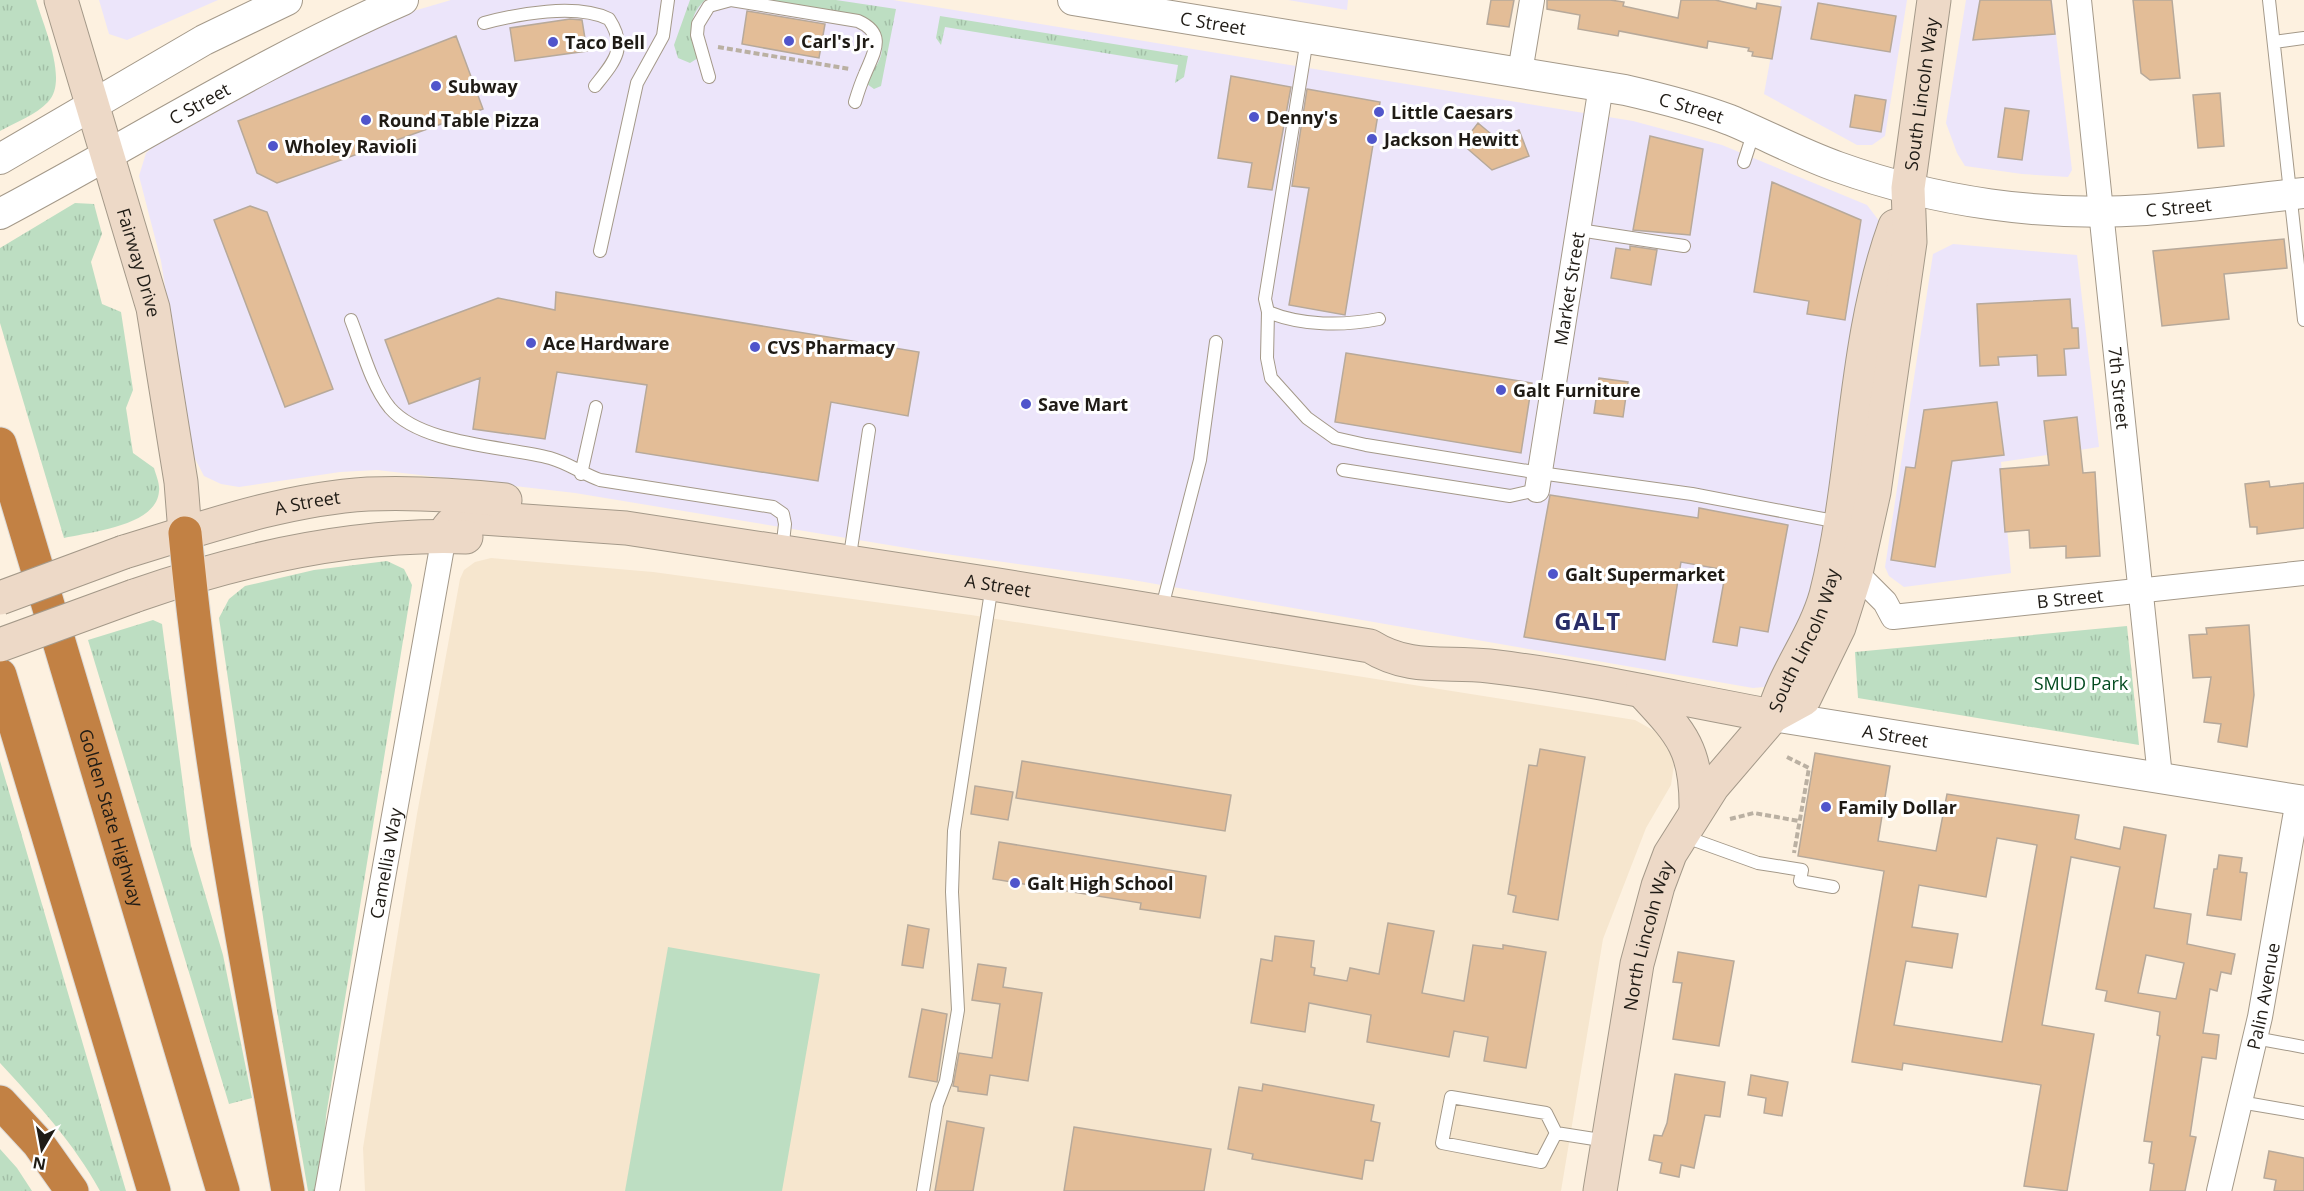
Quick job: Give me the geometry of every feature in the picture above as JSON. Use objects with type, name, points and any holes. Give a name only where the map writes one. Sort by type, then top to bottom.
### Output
[{"type":"highway","name":"Golden State Highway","points":[[0,444],[223,1191]]},
{"type":"highway","points":[[185,533],[209,733],[234,896],[288,1191]]},
{"type":"highway","points":[[0,675],[154,1191]]},
{"type":"highway","points":[[0,1102],[38,1143],[72,1191]]},
{"type":"main road","name":"Fairway Drive","points":[[62,0],[153,308],[181,482],[185,533]]},
{"type":"main road","name":"South Lincoln Way","points":[[1773,716],[1804,699],[1839,627],[1856,573],[1874,492],[1911,242],[1908,188],[1934,0]]},
{"type":"main road","name":"South Lincoln Way","points":[[1773,716],[1780,690],[1791,673],[1825,597],[1840,522],[1859,339],[1908,188]]},
{"type":"main road","name":"A Street","points":[[0,598],[124,552],[185,533],[316,500],[367,494],[440,493],[571,508],[626,528],[992,584],[1370,646],[1388,658],[1406,661],[1488,666],[1642,691],[1773,716]]},
{"type":"main road","name":"A Street","points":[[0,645],[134,596],[240,563],[337,545],[444,536],[567,540],[626,528]]},
{"type":"main road","points":[[1642,691],[1684,740],[1696,779],[1689,823]]},
{"type":"main road","name":"North Lincoln Way","points":[[1600,1191],[1646,922],[1658,886],[1689,823],[1773,716]]},
{"type":"street","points":[[0,159],[94,107],[204,40],[287,0]]},
{"type":"street","points":[[315,42],[327,21],[374,0]]},
{"type":"street","name":"C Street","points":[[7,211],[108,153],[315,42],[403,0]]},
{"type":"street","name":"C Street","points":[[1073,0],[1123,4],[1307,38],[1601,86],[1673,101],[1754,131],[1838,167],[1908,188],[1990,205],[2101,212],[2146,210],[2297,194]]},
{"type":"street","points":[[1520,72],[1532,0]]},
{"type":"street","name":"7th Street","points":[[2079,0],[2160,777]]},
{"type":"street","name":"Market Street","points":[[1539,481],[1601,86]]},
{"type":"street","name":"Camellia Way","points":[[327,1191],[444,536]]},
{"type":"street","name":"B Street","points":[[1856,573],[1885,602],[1893,617],[2304,573]]},
{"type":"street","name":"A Street","points":[[1773,716],[2301,800]]},
{"type":"street","name":"Palin Avenue","points":[[2219,1191],[2255,1038],[2301,800]]},
{"type":"lane","points":[[600,251],[637,83],[663,36],[668,0]]},
{"type":"lane","points":[[709,77],[697,35],[698,24],[709,6],[731,0],[858,21],[869,26],[877,39],[874,56],[855,102]]},
{"type":"lane","points":[[2269,0],[2297,194],[2304,320]]},
{"type":"lane","points":[[484,23],[517,15],[575,12],[609,19],[617,33],[618,47],[614,62],[595,86]]},
{"type":"lane","points":[[1307,38],[1265,299],[1268,312],[1267,358],[1271,378],[1307,418],[1335,438],[1539,481],[1692,494],[1840,522]]},
{"type":"lane","points":[[2274,42],[2304,39]]},
{"type":"lane","points":[[1744,162],[1754,131]]},
{"type":"lane","points":[[1578,230],[1684,246]]},
{"type":"lane","points":[[1268,312],[1290,321],[1354,324],[1379,319]]},
{"type":"lane","points":[[351,320],[372,374],[390,407],[407,423],[429,432],[552,458],[581,474],[600,480],[773,507],[783,514],[785,524],[781,552]]},
{"type":"lane","points":[[1161,612],[1200,460],[1216,342]]},
{"type":"lane","points":[[581,474],[596,407]]},
{"type":"lane","points":[[848,563],[869,430]]},
{"type":"lane","points":[[1343,470],[1509,496],[1539,481]]},
{"type":"lane","points":[[923,1191],[937,1106],[946,1081],[958,1010],[952,892],[954,831],[992,584]]},
{"type":"lane","points":[[1689,823],[1758,863],[1802,870],[1800,881],[1833,887]]},
{"type":"lane","points":[[2255,1038],[2304,1047]]},
{"type":"lane","points":[[1450,1097],[1546,1113],[1556,1133],[1541,1162],[1442,1143],[1450,1097]]},
{"type":"lane","points":[[2240,1102],[2304,1113]]},
{"type":"lane","points":[[1556,1133],[1608,1142]]},
{"type":"path","points":[[718,48],[866,72]]},
{"type":"path","points":[[1787,757],[1809,768],[1794,856]]},
{"type":"path","points":[[1730,819],[1754,813],[1800,821]]},
{"type":"shaded area","points":[[99,0],[218,0],[127,40],[109,34]]},
{"type":"shaded area","points":[[451,0],[893,0],[1633,121],[1722,145],[1867,205],[1883,226],[1807,617],[1779,674],[1764,687],[1753,688],[1127,579],[931,552],[575,493],[377,470],[340,472],[239,487],[221,484],[204,476],[191,451],[161,261],[139,176],[146,153],[158,143],[250,90],[400,15]]},
{"type":"shaded area","points":[[1288,0],[1348,0],[1347,10]]},
{"type":"shaded area","points":[[1781,0],[1907,0],[1885,136],[1872,145],[1857,145],[1764,94]]},
{"type":"shaded area","points":[[1966,0],[2052,0],[2072,170],[2068,177],[2022,174],[1965,166],[1957,153],[1946,123]]},
{"type":"shaded area","points":[[1953,244],[2077,255],[2099,447],[2001,462],[2011,573],[1904,587],[1889,576],[1885,567],[1933,254]]},
{"type":"shaded area","name":"Galt High School","points":[[491,558],[653,572],[971,615],[1635,720],[1660,734],[1671,753],[1674,765],[1671,785],[1646,828],[1603,939],[1561,1191],[365,1191],[363,1148],[417,814],[460,579],[464,570],[475,562]]},
{"type":"green space","points":[[0,0],[36,0],[52,52],[56,81],[54,93],[43,107],[0,131]]},
{"type":"green space","points":[[690,0],[705,0],[695,13],[693,20],[693,42],[698,58],[690,63],[678,58],[674,45]]},
{"type":"green space","points":[[769,0],[836,0],[896,9],[881,86],[874,89],[867,84],[869,75],[881,56],[882,49],[880,37],[869,21],[863,17]]},
{"type":"green space","points":[[940,16],[1188,56],[1184,77],[1175,83],[1178,65],[945,27],[941,45],[936,38]]},
{"type":"green space","points":[[75,203],[94,204],[102,234],[91,262],[102,304],[121,312],[133,390],[126,408],[133,453],[154,468],[159,491],[155,503],[135,520],[105,530],[64,538],[0,323],[0,248]]},
{"type":"green space","points":[[387,561],[404,569],[412,585],[326,1116],[321,1191],[308,1191],[276,1005],[219,618],[229,599],[245,586],[314,570]]},
{"type":"green space","points":[[153,620],[162,624],[191,846],[223,955],[252,1098],[229,1104],[88,640]]},
{"type":"green space","name":"SMUD Park","points":[[2127,626],[2139,745],[1858,698],[1855,652]]},
{"type":"green space","points":[[0,761],[126,1191],[100,1191],[67,1140],[0,1063]]},
{"type":"green space","points":[[668,947],[820,974],[782,1191],[625,1191]]},
{"type":"green space","points":[[0,1149],[17,1168],[32,1191],[0,1191]]},
{"type":"building","points":[[1491,0],[1514,0],[1509,27],[1487,24]]},
{"type":"building","points":[[1547,0],[1610,0],[1624,2],[1623,6],[1678,18],[1681,0],[1715,0],[1756,9],[1757,3],[1781,7],[1772,59],[1752,56],[1753,52],[1748,51],[1749,48],[1708,41],[1707,48],[1619,31],[1618,36],[1578,29],[1580,15],[1547,9]]},
{"type":"building","points":[[1980,0],[2051,0],[2055,34],[1973,40]]},
{"type":"building","points":[[2133,0],[2172,0],[2180,78],[2150,80],[2141,73]]},
{"type":"building","points":[[1818,3],[1896,16],[1890,52],[1811,39]]},
{"type":"building","points":[[747,11],[825,24],[819,58],[742,44]]},
{"type":"building","points":[[570,19],[582,20],[587,51],[515,61],[510,28]]},
{"type":"building","points":[[456,36],[483,109],[277,183],[257,173],[238,121]]},
{"type":"building","points":[[1231,76],[1291,87],[1272,190],[1248,187],[1252,163],[1218,158]]},
{"type":"building","points":[[1307,89],[1380,102],[1345,315],[1289,305],[1309,188],[1292,186]]},
{"type":"building","points":[[2220,93],[2224,146],[2198,148],[2193,95]]},
{"type":"building","points":[[1855,95],[1886,100],[1881,132],[1850,127]]},
{"type":"building","points":[[2005,108],[2029,111],[2022,160],[1998,157]]},
{"type":"building","points":[[1478,123],[1497,139],[1519,130],[1529,156],[1492,170],[1462,144]]},
{"type":"building","points":[[1650,136],[1703,149],[1690,235],[1633,230]]},
{"type":"building","points":[[1772,182],[1861,220],[1845,320],[1807,314],[1809,301],[1754,292]]},
{"type":"building","points":[[250,206],[267,212],[333,389],[285,407],[214,220]]},
{"type":"building","points":[[2284,239],[2287,268],[2224,274],[2229,319],[2162,326],[2153,251]]},
{"type":"building","points":[[1630,246],[1657,250],[1651,285],[1611,278],[1616,248],[1630,250]]},
{"type":"building","points":[[556,292],[919,352],[908,416],[831,402],[818,481],[636,452],[647,385],[557,372],[545,439],[473,429],[480,378],[409,404],[385,340],[498,298],[555,310]]},
{"type":"building","points":[[2070,299],[2072,328],[2078,328],[2079,348],[2064,349],[2066,375],[2038,376],[2037,355],[1998,357],[1999,365],[1980,366],[1977,304]]},
{"type":"building","points":[[1346,353],[1532,383],[1521,453],[1335,422]]},
{"type":"building","points":[[1599,378],[1628,382],[1623,417],[1594,413]]},
{"type":"building","points":[[1997,402],[2004,455],[1952,461],[1935,567],[1891,560],[1906,467],[1915,468],[1924,410]]},
{"type":"building","points":[[2077,417],[2083,473],[2095,472],[2100,556],[2066,558],[2066,546],[2030,548],[2029,530],[2005,532],[2000,469],[2049,465],[2044,421]]},
{"type":"building","points":[[2269,481],[2270,487],[2304,483],[2304,528],[2257,534],[2257,527],[2250,527],[2245,484]]},
{"type":"building","points":[[1550,495],[1698,518],[1699,508],[1788,525],[1768,632],[1740,627],[1737,646],[1713,642],[1726,570],[1681,562],[1665,660],[1524,637]]},
{"type":"building","points":[[2249,625],[2254,695],[2247,747],[2218,742],[2221,724],[2204,722],[2211,677],[2193,678],[2189,635],[2207,634],[2206,628]]},
{"type":"building","points":[[1540,749],[1585,757],[1558,920],[1513,912],[1516,896],[1508,894],[1529,765],[1537,766]]},
{"type":"building","points":[[1815,753],[1890,766],[1878,841],[1936,851],[1947,794],[2079,815],[2075,839],[2120,849],[2124,827],[2166,835],[2154,908],[2191,914],[2187,944],[2235,954],[2231,974],[2221,972],[2217,991],[2210,989],[2203,1033],[2219,1035],[2216,1059],[2202,1057],[2190,1136],[2196,1137],[2185,1191],[2150,1191],[2154,1164],[2149,1163],[2152,1142],[2144,1141],[2160,1036],[2157,1035],[2160,1012],[2105,1001],[2107,991],[2096,989],[2120,867],[2071,857],[2042,1025],[2094,1034],[2067,1191],[2024,1186],[2041,1085],[1903,1063],[1902,1070],[1852,1062],[1884,871],[1798,856]],"holes":[[[1997,838],[2037,845],[2002,1042],[1894,1025],[1906,961],[1952,968],[1958,934],[1912,927],[1919,885],[1986,897]],[[2146,955],[2184,963],[2176,999],[2138,993]]]},
{"type":"building","points":[[1022,761],[1231,795],[1225,831],[1016,798]]},
{"type":"building","points":[[975,786],[1013,792],[1008,820],[971,814]]},
{"type":"building","points":[[999,842],[1206,876],[1200,918],[1140,909],[1141,903],[993,879]]},
{"type":"building","points":[[2219,855],[2242,858],[2240,872],[2247,873],[2241,920],[2207,915],[2214,869],[2217,869]]},
{"type":"building","points":[[1388,923],[1434,931],[1422,993],[1464,1001],[1473,945],[1503,949],[1503,945],[1546,952],[1526,1068],[1484,1061],[1488,1037],[1454,1031],[1449,1057],[1367,1042],[1371,1015],[1309,1003],[1305,1032],[1251,1023],[1261,959],[1272,961],[1275,936],[1314,941],[1311,967],[1315,968],[1314,975],[1347,981],[1350,968],[1379,974]]},
{"type":"building","points":[[908,925],[929,929],[923,968],[902,965]]},
{"type":"building","points":[[1678,952],[1734,961],[1719,1046],[1673,1039],[1682,983],[1673,982]]},
{"type":"building","points":[[978,964],[1006,968],[1003,987],[1042,993],[1028,1081],[990,1075],[987,1095],[958,1091],[958,1087],[953,1086],[959,1053],[992,1058],[1000,1004],[972,1000]]},
{"type":"building","points":[[922,1009],[947,1014],[937,1082],[909,1077]]},
{"type":"building","points":[[1675,1074],[1725,1082],[1720,1117],[1705,1115],[1694,1168],[1681,1165],[1679,1177],[1660,1173],[1662,1163],[1649,1160],[1654,1135],[1662,1136],[1667,1123]]},
{"type":"building","points":[[1751,1075],[1788,1082],[1782,1116],[1764,1113],[1766,1098],[1748,1095]]},
{"type":"building","points":[[1263,1084],[1374,1105],[1371,1121],[1380,1123],[1373,1161],[1365,1160],[1362,1179],[1252,1159],[1253,1154],[1228,1149],[1239,1087],[1262,1091]]},
{"type":"building","points":[[947,1121],[984,1128],[973,1191],[935,1191]]},
{"type":"building","points":[[1074,1127],[1211,1149],[1204,1191],[1064,1191]]},
{"type":"building","points":[[2269,1151],[2304,1158],[2304,1191],[2274,1191],[2276,1180],[2264,1178]]},
{"type":"place","name":"Carl's Jr.","points":[[789,41]]},
{"type":"place","name":"Taco Bell","points":[[553,42]]},
{"type":"place","name":"Subway","points":[[436,86]]},
{"type":"place","name":"Little Caesars","points":[[1379,112]]},
{"type":"place","name":"Denny's","points":[[1254,117]]},
{"type":"place","name":"Round Table Pizza","points":[[366,120]]},
{"type":"place","name":"Jackson Hewitt","points":[[1372,139]]},
{"type":"place","name":"Wholey Ravioli","points":[[273,146]]},
{"type":"place","name":"Ace Hardware","points":[[531,343]]},
{"type":"place","name":"CVS Pharmacy","points":[[755,347]]},
{"type":"place","name":"Galt Furniture","points":[[1501,390]]},
{"type":"place","name":"Save Mart","points":[[1026,404]]},
{"type":"place","name":"Galt Supermarket","points":[[1553,574]]},
{"type":"place","name":"Family Dollar","points":[[1826,807]]},
{"type":"place","name":"Galt High School","points":[[1015,883]]},
{"type":"district","name":"GALT","points":[[1588,620]]}]
